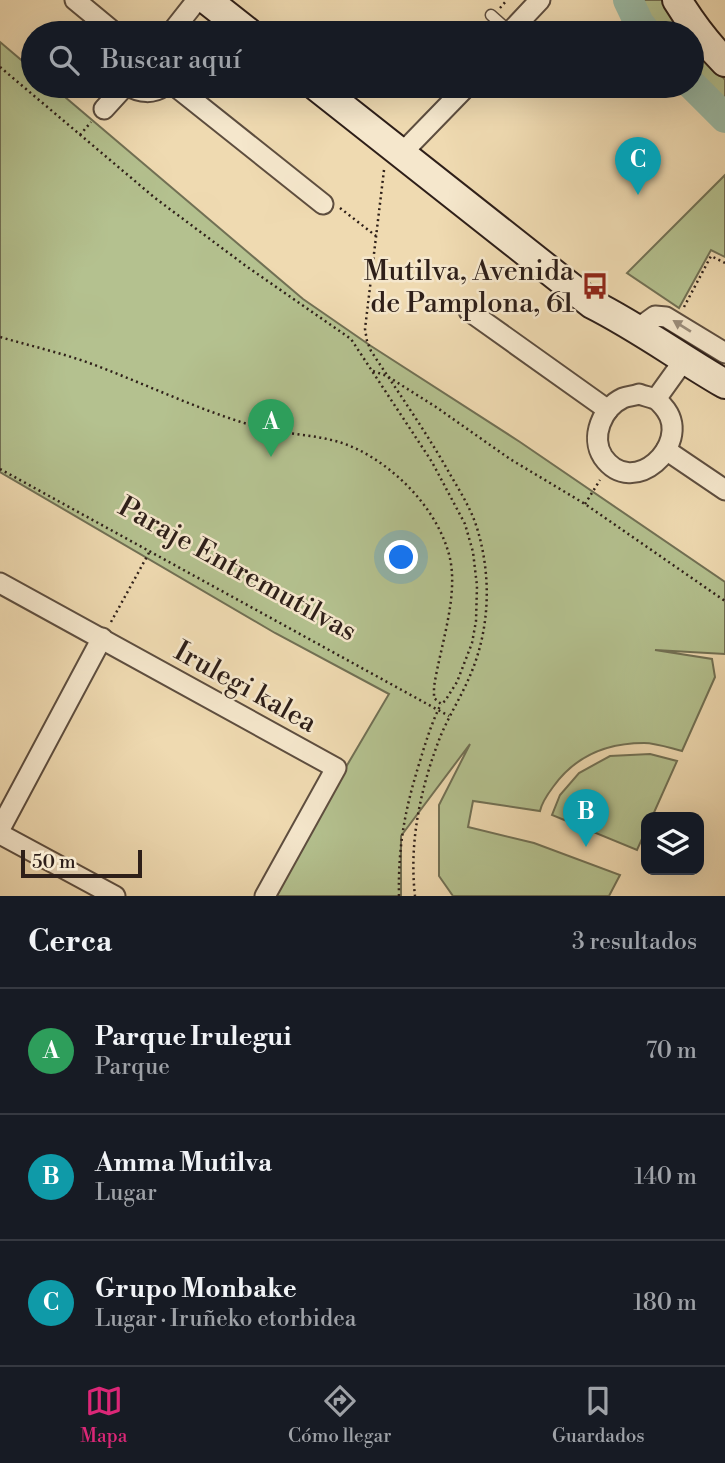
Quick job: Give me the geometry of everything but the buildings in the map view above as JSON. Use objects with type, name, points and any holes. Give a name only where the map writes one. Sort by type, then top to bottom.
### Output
[{"type":"street","points":[[75,0],[100,21]]},
{"type":"street","points":[[180,21],[197,0]]},
{"type":"street","points":[[207,0],[234,21]]},
{"type":"street","points":[[520,21],[540,0]]},
{"type":"street","points":[[704,34],[711,48],[725,62]]},
{"type":"street","points":[[104,109],[115,98]]},
{"type":"street","points":[[190,98],[323,204]]},
{"type":"street","points":[[328,98],[393,162],[592,304],[621,318],[725,384]]},
{"type":"street","points":[[393,162],[455,98]]},
{"type":"street","points":[[469,311],[608,410]]},
{"type":"street","points":[[637,329],[655,316],[666,317],[725,353]]},
{"type":"street","points":[[656,399],[684,360]]},
{"type":"street","points":[[639,394],[656,399],[670,416],[672,432],[666,450],[653,466],[636,472],[623,472],[610,465],[601,455],[597,442],[598,429],[608,410],[623,398],[639,394]]},
{"type":"street","points":[[666,450],[725,490]]},
{"type":"street","name":"Irulegi kalea","points":[[0,583],[336,768],[265,896]]},
{"type":"street","points":[[102,639],[0,831],[115,896]]},
{"type":"lane","points":[[491,15],[497,21]]},
{"type":"path","points":[[0,67],[21,85]]},
{"type":"path","points":[[37,98],[155,198],[246,267],[351,339],[432,462],[465,524],[473,552],[477,586],[476,621],[472,643],[457,682],[441,704],[430,730],[409,798],[401,836],[399,896]]},
{"type":"path","points":[[393,162],[376,236],[365,329],[367,341],[387,376],[430,439],[467,504],[478,531],[486,566],[486,610],[481,643],[469,678],[449,716],[429,769],[420,804],[413,858],[415,896]]},
{"type":"path","points":[[323,204],[342,208],[376,236]]},
{"type":"path","points":[[675,322],[712,256],[725,263]]},
{"type":"path","points":[[0,337],[71,356],[168,395],[262,428],[341,443],[357,449],[396,475],[427,510],[447,548],[452,564],[451,600],[434,687],[434,698],[441,704]]},
{"type":"path","points":[[373,371],[387,376],[510,459],[585,504],[725,601]]},
{"type":"path","points":[[585,504],[610,465]]},
{"type":"path","name":"Paraje Entremutilvas","points":[[0,469],[449,716]]},
{"type":"path","points":[[102,639],[150,551]]},
{"type":"green space","points":[[623,0],[663,0],[679,21],[636,21]]},
{"type":"green space","points":[[0,42],[21,60],[21,98],[66,98],[303,299],[725,582],[725,654],[655,650],[712,659],[715,677],[682,751],[644,743],[617,746],[592,753],[562,776],[540,811],[473,801],[468,827],[534,843],[620,875],[609,896],[453,896],[439,876],[439,805],[470,744],[401,836],[401,896],[270,896],[389,694],[275,633],[0,472]]},
{"type":"green space","points":[[704,53],[725,80],[725,129],[695,98],[704,98]]},
{"type":"green space","points":[[725,175],[725,257],[711,250],[679,308],[627,273]]},
{"type":"green space","points":[[650,754],[677,761],[654,812],[641,812],[641,841],[637,850],[552,815],[560,795],[579,773],[610,756]]},
{"type":"waterway","points":[[628,0],[638,21]]},
{"type":"waterway","points":[[704,97],[725,118]]},
{"type":"place","name":"Grupo Monbake","points":[[638,195]]},
{"type":"place","name":"Mutilva, Avenida de Pamplona, 61","points":[[595,286]]},
{"type":"place","name":"Parque Irulegui","points":[[271,457]]},
{"type":"place","name":"Amma Mutilva","points":[[586,847]]}]
